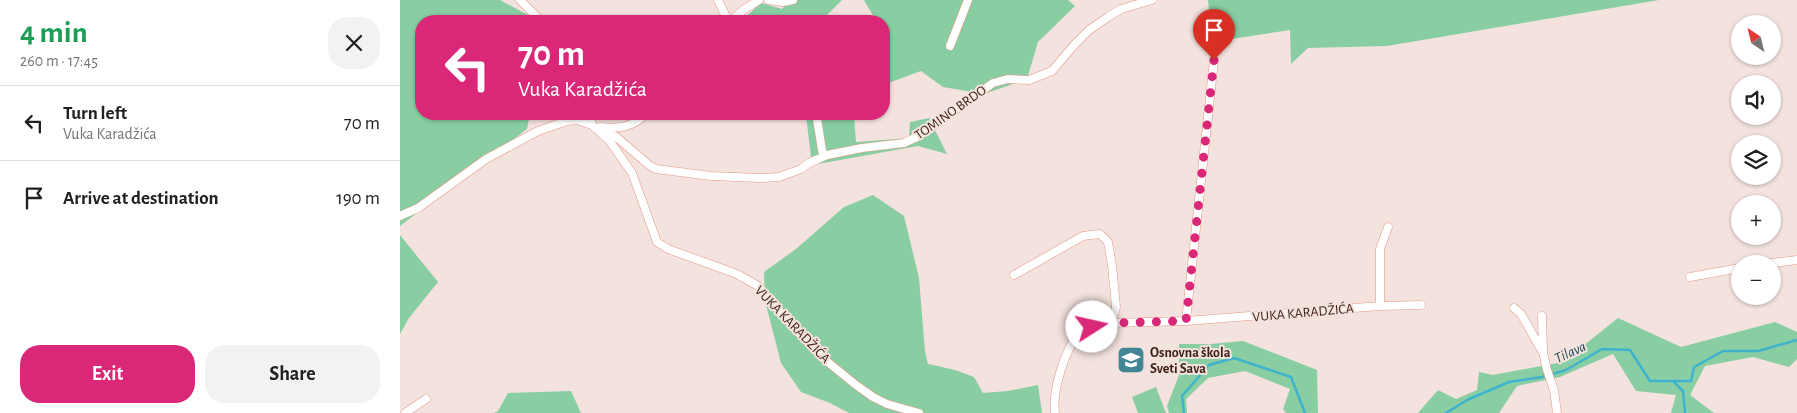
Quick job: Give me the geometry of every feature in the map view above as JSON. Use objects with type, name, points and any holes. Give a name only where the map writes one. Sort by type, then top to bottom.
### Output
[{"type":"street","points":[[520,0],[534,15]]},
{"type":"street","points":[[718,0],[727,15]]},
{"type":"street","points":[[737,15],[759,0]]},
{"type":"street","points":[[768,0],[783,2],[793,0]]},
{"type":"street","points":[[950,46],[968,0]]},
{"type":"street","name":"TOMINO BRDO","points":[[592,126],[615,136],[648,165],[656,169],[711,176],[779,177],[801,169],[823,156],[862,148],[904,143],[917,137],[992,83],[1008,79],[1030,80],[1052,72],[1075,44],[1108,17],[1121,9],[1152,0]]},
{"type":"street","points":[[1186,321],[1214,60]]},
{"type":"street","name":"VUKA KARADŽIĆA","points":[[400,216],[418,208],[486,159],[538,131],[567,121],[577,120],[592,126],[609,140],[632,173],[657,242],[668,249],[737,274],[758,286],[824,359],[856,385],[887,404],[919,413]]},
{"type":"street","points":[[590,120],[592,126],[615,128],[633,125],[639,120]]},
{"type":"street","points":[[817,120],[823,156]]},
{"type":"street","points":[[1380,306],[1380,249],[1388,227]]},
{"type":"street","points":[[1014,275],[1083,236],[1100,234],[1108,242],[1112,265],[1116,307],[1112,323]]},
{"type":"street","points":[[1781,262],[1797,260]]},
{"type":"street","points":[[1690,277],[1731,270]]},
{"type":"street","name":"VUKA KARADŽIĆA","points":[[1055,413],[1057,378],[1075,340],[1082,331],[1112,323],[1186,321],[1380,306],[1421,305]]},
{"type":"street","points":[[1514,308],[1521,314],[1543,352]]},
{"type":"street","points":[[1542,316],[1543,352],[1554,390],[1557,413]]},
{"type":"street","points":[[405,413],[426,398]]},
{"type":"green space","points":[[400,0],[500,0],[528,15],[415,15],[415,120],[529,120],[527,129],[400,226]]},
{"type":"green space","points":[[789,0],[842,0],[827,15],[748,15],[761,3],[782,9]]},
{"type":"green space","points":[[864,0],[1068,0],[1075,6],[1038,42],[1027,79],[984,94],[943,87],[921,71],[890,83],[890,15],[873,15]]},
{"type":"green space","points":[[1208,0],[1659,0],[1387,46],[1308,48],[1291,64],[1290,30],[1212,42]]},
{"type":"green space","points":[[929,118],[947,154],[918,146],[812,165],[807,120],[854,120],[856,142],[909,138],[910,122]]},
{"type":"green space","points":[[873,195],[904,216],[919,278],[925,352],[928,364],[955,370],[974,377],[983,393],[1008,391],[1038,385],[1042,413],[849,413],[830,403],[801,392],[781,363],[765,301],[764,272],[796,249],[844,207]]},
{"type":"green space","points":[[400,235],[438,282],[409,318],[400,334]]},
{"type":"green space","points":[[1618,318],[1681,347],[1775,322],[1797,332],[1797,359],[1789,367],[1753,357],[1705,366],[1690,395],[1714,413],[1671,413],[1676,395],[1636,391],[1613,354],[1560,377],[1517,386],[1499,413],[1418,413],[1438,390],[1456,399],[1477,390],[1479,372],[1493,375],[1563,362]]},
{"type":"green space","points":[[1243,341],[1317,370],[1318,413],[1286,413],[1283,409],[1290,389],[1245,371],[1208,378],[1186,399],[1187,413],[1169,413],[1167,406],[1179,375],[1179,344]]},
{"type":"green space","points":[[1156,387],[1166,413],[1138,413],[1132,397]]},
{"type":"green space","points":[[571,391],[581,413],[494,413],[498,411],[508,393]]},
{"type":"waterway","name":"Tilava","points":[[1446,413],[1467,400],[1509,382],[1542,377],[1566,370],[1602,349],[1630,350],[1650,381],[1691,381],[1694,367],[1723,351],[1758,351],[1797,340]]},
{"type":"waterway","name":"Tilava","points":[[1184,413],[1182,396],[1209,365],[1234,358],[1291,377],[1305,413]]},
{"type":"waterway","points":[[1673,381],[1683,391],[1685,413]]},
{"type":"place","name":"Osnovna škola Sveti Sava","points":[[1131,360]]},
{"type":"route","points":[[1092,327],[1112,323],[1186,321],[1214,60]]}]
